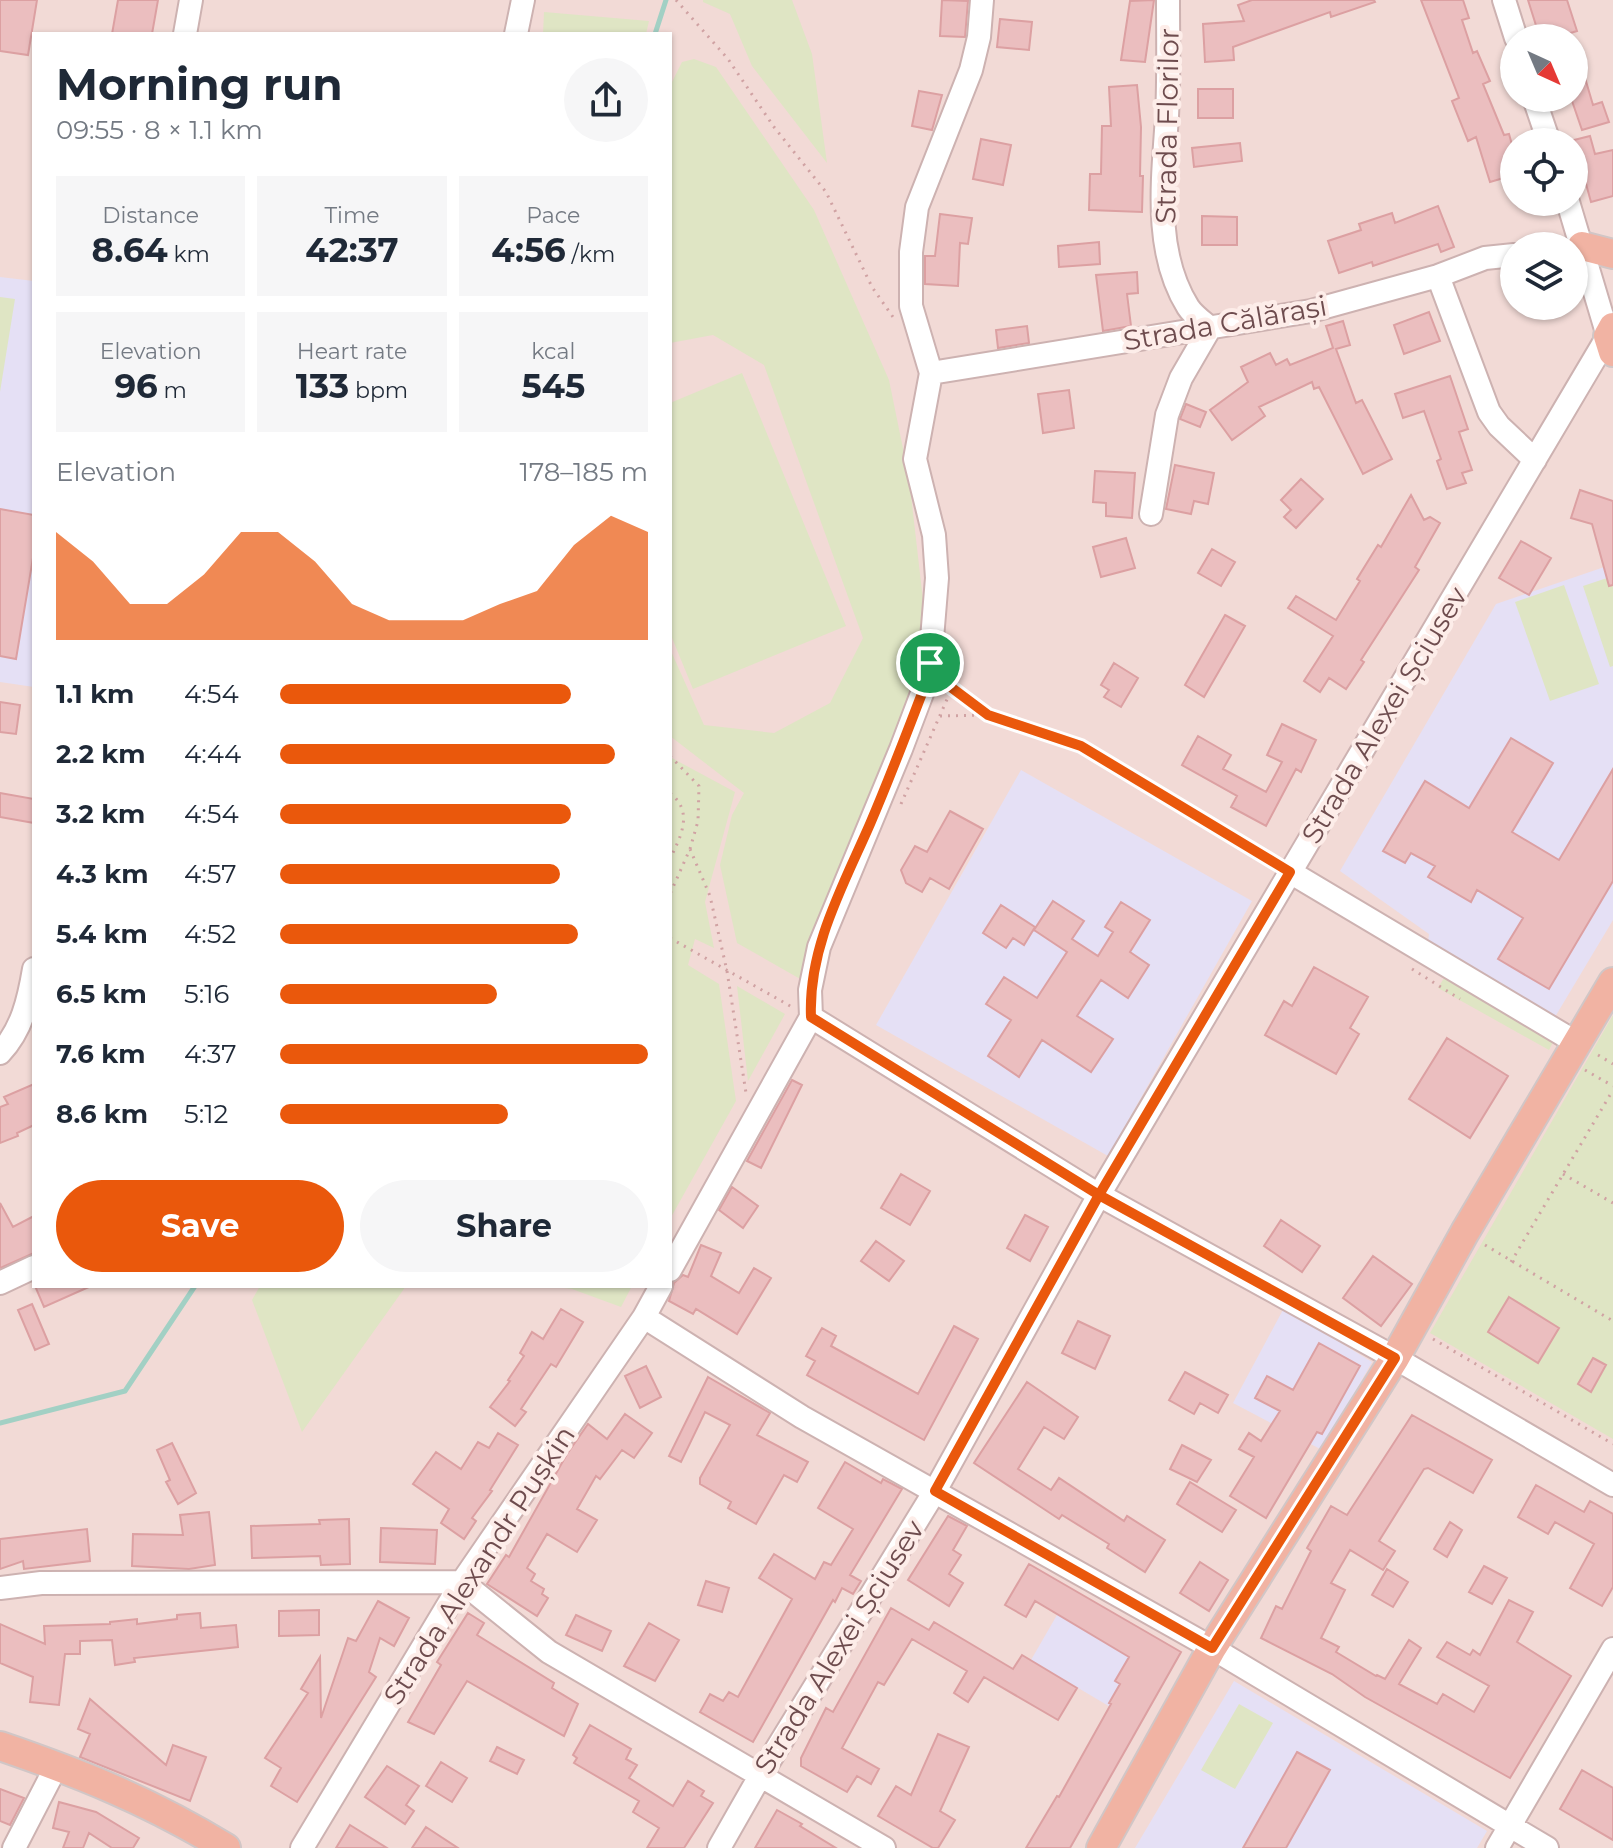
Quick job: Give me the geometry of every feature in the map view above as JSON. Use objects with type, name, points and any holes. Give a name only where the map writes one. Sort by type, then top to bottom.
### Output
[{"type":"main road","points":[[1588,249],[1613,254]]},
{"type":"main road","points":[[1101,1848],[1212,1648],[1395,1358],[1465,1232],[1613,982]]},
{"type":"main road","points":[[0,1746],[57,1765],[152,1805],[226,1848]]},
{"type":"street","points":[[185,32],[191,0]]},
{"type":"street","points":[[516,32],[523,0]]},
{"type":"street","points":[[672,1266],[811,1017],[810,990],[819,947],[929,675],[937,578],[934,535],[915,459],[931,373],[911,306],[911,252],[917,207],[971,70],[979,37],[982,0]]},
{"type":"street","name":"Strada Florilor","points":[[1168,0],[1167,114],[1162,179],[1167,249],[1176,285],[1190,310],[1210,328]]},
{"type":"street","points":[[1504,0],[1512,24]]},
{"type":"street","name":"Strada Călărași","points":[[931,373],[1311,311],[1438,276],[1485,258],[1500,256]]},
{"type":"street","points":[[1588,275],[1611,338]]},
{"type":"street","points":[[1438,276],[1489,412],[1499,426],[1535,460]]},
{"type":"street","points":[[1151,514],[1167,415],[1181,378],[1210,328]]},
{"type":"street","name":"Strada Alexei Șciusev","points":[[719,1848],[935,1491],[1099,1195],[1535,460],[1611,338]]},
{"type":"street","points":[[1290,872],[1572,1052]]},
{"type":"street","points":[[0,1053],[11,1041],[31,1003]]},
{"type":"street","points":[[811,1017],[1099,1195],[1395,1358],[1613,1485]]},
{"type":"street","points":[[0,1283],[32,1268]]},
{"type":"street","name":"Strada Alexandr Pușkin","points":[[302,1848],[462,1582],[644,1317],[660,1288]]},
{"type":"street","points":[[644,1317],[802,1417],[1212,1648],[1547,1848]]},
{"type":"street","points":[[0,1588],[41,1583],[462,1582],[549,1652],[884,1848]]},
{"type":"street","points":[[1497,1848],[1613,1649]]},
{"type":"street","points":[[14,1848],[57,1765]]},
{"type":"path","points":[[676,0],[728,59],[774,127],[826,192],[872,287],[897,324]]},
{"type":"path","points":[[930,663],[952,688],[988,715],[1081,746],[1290,872]]},
{"type":"path","points":[[939,716],[988,715]]},
{"type":"path","points":[[672,758],[699,786],[698,821],[690,849],[672,890]]},
{"type":"path","points":[[672,796],[682,808],[685,820],[683,833],[672,855]]},
{"type":"path","points":[[690,849],[710,896],[727,971],[744,1089],[755,1115]]},
{"type":"path","points":[[672,939],[811,1017]]},
{"type":"path","points":[[1511,1262],[1613,1088],[1572,1052]]},
{"type":"path","points":[[1563,1174],[1613,1203]]},
{"type":"path","points":[[1465,1232],[1613,1321]]},
{"type":"path","points":[[1424,1334],[1613,1444]]},
{"type":"shaded area","points":[[0,0],[1613,0],[1613,1848],[0,1848]]},
{"type":"shaded area","points":[[0,277],[32,281],[32,687],[0,682]]},
{"type":"shaded area","points":[[1613,564],[1613,920],[1552,1022],[1427,949],[1429,934],[1340,871],[1496,604]]},
{"type":"shaded area","points":[[1021,770],[1252,901],[1108,1156],[876,1025]]},
{"type":"shaded area","points":[[1284,1308],[1372,1362],[1322,1450],[1233,1403]]},
{"type":"shaded area","points":[[1072,1589],[1181,1652],[1139,1724],[1031,1660]]},
{"type":"shaded area","points":[[1234,1681],[1487,1831],[1477,1848],[1135,1848]]},
{"type":"green space","points":[[703,0],[792,0],[812,54],[827,163],[752,66],[730,14]]},
{"type":"green space","points":[[544,12],[649,21],[646,32],[543,32]]},
{"type":"green space","points":[[694,59],[716,67],[814,210],[889,380],[909,478],[927,635],[921,700],[802,980],[737,943],[720,865],[732,815],[744,793],[672,738],[672,653],[704,725],[774,733],[830,703],[863,638],[764,365],[713,335],[672,343],[672,82],[682,62]]},
{"type":"green space","points":[[0,297],[15,299],[0,392]]},
{"type":"green space","points":[[742,373],[846,626],[693,689],[672,638],[672,402]]},
{"type":"green space","points":[[1613,576],[1613,666],[1610,667],[1583,586]]},
{"type":"green space","points":[[1564,585],[1599,684],[1550,701],[1515,602]]},
{"type":"green space","points":[[672,758],[735,792],[705,902],[714,948],[695,939],[688,965],[719,984],[736,1101],[672,1215]]},
{"type":"green space","points":[[1444,978],[1554,1040],[1549,1050],[1438,988]]},
{"type":"green space","points":[[737,986],[785,1014],[748,1081]]},
{"type":"green space","points":[[1613,1015],[1613,1439],[1430,1333]]},
{"type":"green space","points":[[259,1288],[405,1288],[302,1432],[252,1300]]},
{"type":"green space","points":[[565,1288],[631,1288],[621,1307]]},
{"type":"green space","points":[[1239,1704],[1273,1723],[1235,1789],[1201,1770]]},
{"type":"building","points":[[0,0],[37,0],[28,55],[0,51]]},
{"type":"building","points":[[118,0],[158,0],[152,32],[112,32]]},
{"type":"building","points":[[942,0],[968,1],[965,37],[940,36]]},
{"type":"building","points":[[1154,0],[1145,62],[1121,60],[1130,1]]},
{"type":"building","points":[[1252,0],[1375,2],[1331,17],[1330,12],[1233,47],[1234,60],[1205,62],[1203,24],[1244,21],[1238,5]]},
{"type":"building","points":[[1421,0],[1463,0],[1469,18],[1462,20],[1473,53],[1477,51],[1490,81],[1483,84],[1501,128],[1500,179],[1490,182],[1476,137],[1468,141],[1452,101],[1459,98]]},
{"type":"building","points":[[1528,0],[1567,0],[1575,24],[1536,24]]},
{"type":"building","points":[[1000,19],[1032,22],[1029,50],[997,47]]},
{"type":"building","points":[[1137,85],[1141,127],[1140,176],[1143,176],[1142,212],[1089,210],[1090,174],[1101,174],[1102,126],[1111,126],[1109,87]]},
{"type":"building","points":[[1588,88],[1593,105],[1602,102],[1609,122],[1581,128],[1576,112],[1588,112]]},
{"type":"building","points":[[1198,89],[1233,89],[1233,118],[1198,118]]},
{"type":"building","points":[[919,91],[942,95],[932,130],[912,126]]},
{"type":"building","points":[[1588,136],[1595,154],[1613,150],[1613,196],[1591,202],[1588,191]]},
{"type":"building","points":[[981,139],[1011,145],[1003,185],[973,179]]},
{"type":"building","points":[[1240,143],[1242,161],[1194,167],[1192,148]]},
{"type":"building","points":[[1438,206],[1454,247],[1441,252],[1438,244],[1373,266],[1372,262],[1339,273],[1328,241],[1361,230],[1359,224],[1392,213],[1395,223]]},
{"type":"building","points":[[940,214],[972,218],[968,244],[960,243],[958,286],[925,284],[925,256],[935,256]]},
{"type":"building","points":[[1202,216],[1237,217],[1237,245],[1202,245]]},
{"type":"building","points":[[1099,242],[1100,264],[1059,267],[1058,246]]},
{"type":"building","points":[[1137,272],[1138,293],[1127,294],[1131,326],[1103,331],[1096,275]]},
{"type":"building","points":[[1429,312],[1440,341],[1404,354],[1394,325]]},
{"type":"building","points":[[1343,321],[1350,345],[1336,349],[1356,403],[1362,400],[1392,459],[1363,474],[1319,387],[1314,389],[1312,382],[1259,407],[1265,416],[1232,440],[1210,410],[1248,382],[1241,367],[1270,353],[1276,365],[1287,359],[1290,365],[1333,348],[1326,326]]},
{"type":"building","points":[[1027,326],[1029,343],[998,348],[996,330]]},
{"type":"building","points":[[1450,376],[1468,429],[1459,432],[1472,470],[1462,473],[1466,483],[1447,489],[1437,461],[1441,459],[1424,411],[1403,418],[1395,394]]},
{"type":"building","points":[[1069,390],[1074,428],[1043,433],[1038,394]]},
{"type":"building","points":[[1186,404],[1206,412],[1200,427],[1180,419]]},
{"type":"building","points":[[1175,465],[1214,473],[1208,504],[1194,501],[1191,514],[1166,509]]},
{"type":"building","points":[[1095,471],[1135,473],[1132,518],[1106,516],[1106,503],[1093,502]]},
{"type":"building","points":[[1301,479],[1323,499],[1296,528],[1284,517],[1291,510],[1281,500]]},
{"type":"building","points":[[1580,490],[1613,501],[1613,585],[1609,586],[1592,524],[1571,518]]},
{"type":"building","points":[[1411,495],[1424,520],[1430,517],[1440,523],[1415,567],[1419,570],[1346,689],[1329,678],[1320,692],[1304,681],[1333,636],[1288,608],[1296,596],[1336,620],[1360,581],[1357,579],[1378,545],[1381,547]]},
{"type":"building","points":[[0,509],[32,515],[32,564],[16,659],[0,656]]},
{"type":"building","points":[[1126,538],[1135,568],[1101,577],[1093,547]]},
{"type":"building","points":[[1521,541],[1551,558],[1529,595],[1499,578]]},
{"type":"building","points":[[1212,549],[1235,562],[1221,586],[1198,573]]},
{"type":"building","points":[[1225,615],[1245,626],[1204,697],[1185,685]]},
{"type":"building","points":[[1114,663],[1138,678],[1121,707],[1104,697],[1109,690],[1101,685]]},
{"type":"building","points":[[0,702],[20,705],[16,734],[0,732]]},
{"type":"building","points":[[1282,724],[1316,740],[1301,772],[1296,769],[1266,826],[1231,807],[1237,796],[1182,765],[1198,736],[1231,755],[1223,769],[1266,792],[1282,762],[1267,755]]},
{"type":"building","points":[[1511,738],[1553,763],[1512,832],[1559,860],[1613,769],[1613,881],[1549,989],[1498,959],[1523,918],[1477,890],[1471,902],[1428,877],[1435,866],[1411,853],[1405,863],[1383,851],[1425,781],[1469,808]]},
{"type":"building","points":[[0,793],[32,799],[32,823],[0,817]]},
{"type":"building","points":[[950,811],[983,829],[949,889],[930,878],[922,892],[906,883],[901,870],[915,846],[927,852]]},
{"type":"building","points":[[1053,901],[1084,921],[1072,939],[1098,956],[1113,932],[1105,927],[1121,902],[1150,920],[1130,952],[1149,965],[1128,998],[1101,980],[1077,1016],[1113,1039],[1091,1072],[1042,1040],[1019,1077],[988,1056],[1011,1020],[986,1004],[1004,977],[1037,998],[1067,952],[1034,930]]},
{"type":"building","points":[[1001,905],[1035,927],[1024,945],[1013,938],[1006,948],[983,933]]},
{"type":"building","points":[[1314,967],[1368,997],[1350,1028],[1359,1034],[1336,1074],[1265,1035],[1284,1001],[1292,1006]]},
{"type":"building","points":[[1447,1038],[1508,1076],[1470,1138],[1409,1099]]},
{"type":"building","points":[[792,1080],[802,1085],[761,1168],[747,1161]]},
{"type":"building","points":[[32,1085],[32,1126],[0,1143],[0,1107],[8,1104],[4,1097]]},
{"type":"building","points":[[901,1174],[930,1191],[910,1225],[881,1208]]},
{"type":"building","points":[[732,1187],[758,1206],[743,1228],[719,1210]]},
{"type":"building","points":[[0,1203],[13,1227],[32,1217],[32,1254],[0,1268]]},
{"type":"building","points":[[1025,1215],[1048,1227],[1030,1261],[1007,1248]]},
{"type":"building","points":[[1281,1220],[1320,1246],[1302,1272],[1264,1246]]},
{"type":"building","points":[[876,1241],[904,1261],[889,1281],[861,1261]]},
{"type":"building","points":[[701,1245],[721,1253],[711,1276],[739,1293],[754,1268],[771,1278],[737,1334],[696,1309],[693,1314],[669,1301],[674,1283],[683,1275],[688,1277]]},
{"type":"building","points":[[1373,1256],[1412,1284],[1381,1326],[1343,1298]]},
{"type":"building","points":[[36,1288],[87,1288],[44,1307]]},
{"type":"building","points":[[1509,1297],[1559,1328],[1538,1363],[1488,1332]]},
{"type":"building","points":[[32,1304],[49,1344],[35,1350],[18,1310]]},
{"type":"building","points":[[561,1309],[583,1322],[556,1367],[551,1364],[521,1409],[526,1412],[515,1426],[490,1407],[524,1356],[520,1353],[532,1332],[543,1339]]},
{"type":"building","points":[[1078,1321],[1110,1336],[1095,1369],[1062,1353]]},
{"type":"building","points":[[954,1326],[978,1339],[924,1440],[807,1375],[815,1361],[806,1356],[822,1328],[836,1336],[831,1346],[918,1394]]},
{"type":"building","points":[[1319,1343],[1360,1366],[1322,1434],[1317,1432],[1266,1518],[1230,1496],[1254,1457],[1239,1449],[1249,1433],[1261,1441],[1280,1411],[1255,1398],[1267,1376],[1293,1390]]},
{"type":"building","points":[[1593,1358],[1606,1365],[1591,1392],[1578,1384]]},
{"type":"building","points":[[646,1366],[661,1397],[640,1408],[625,1376]]},
{"type":"building","points":[[1185,1372],[1228,1395],[1218,1413],[1200,1403],[1194,1414],[1169,1400]]},
{"type":"building","points":[[708,1377],[770,1413],[757,1435],[808,1462],[797,1482],[784,1475],[756,1524],[728,1508],[731,1502],[700,1484],[700,1478],[730,1425],[705,1412],[681,1462],[669,1456]]},
{"type":"building","points":[[1027,1382],[1078,1417],[1064,1439],[1044,1427],[1018,1469],[1051,1490],[1059,1478],[1124,1521],[1127,1516],[1165,1540],[1145,1572],[1107,1548],[1109,1544],[1062,1515],[1059,1519],[974,1463]]},
{"type":"building","points":[[625,1414],[652,1433],[634,1458],[622,1450],[600,1479],[596,1476],[577,1509],[597,1520],[577,1552],[547,1534],[527,1568],[535,1574],[531,1581],[544,1589],[542,1594],[548,1598],[537,1616],[487,1584],[506,1555],[509,1557],[567,1454],[588,1424],[607,1439]]},
{"type":"building","points":[[1412,1415],[1492,1460],[1473,1493],[1428,1468],[1424,1469],[1379,1541],[1395,1551],[1383,1570],[1350,1550],[1331,1583],[1345,1590],[1321,1638],[1339,1647],[1336,1652],[1385,1679],[1409,1640],[1421,1648],[1399,1684],[1437,1704],[1443,1694],[1474,1712],[1489,1686],[1437,1657],[1447,1642],[1470,1655],[1473,1650],[1480,1655],[1509,1600],[1533,1612],[1517,1642],[1571,1676],[1510,1778],[1365,1697],[1332,1674],[1261,1638],[1276,1606],[1282,1609],[1311,1551],[1307,1548],[1331,1506],[1347,1515]]},
{"type":"building","points":[[498,1433],[518,1445],[492,1491],[472,1518],[476,1521],[464,1539],[441,1523],[449,1509],[413,1484],[436,1452],[461,1469],[478,1442],[489,1448]]},
{"type":"building","points":[[172,1443],[196,1493],[178,1504],[166,1482],[170,1480],[157,1450]]},
{"type":"building","points":[[1182,1445],[1211,1460],[1197,1482],[1170,1469]]},
{"type":"building","points":[[845,1462],[881,1483],[883,1479],[902,1489],[850,1575],[861,1581],[853,1594],[842,1588],[835,1602],[833,1600],[753,1742],[700,1712],[710,1694],[723,1701],[729,1692],[738,1697],[792,1599],[759,1578],[774,1554],[815,1579],[824,1562],[831,1565],[853,1529],[818,1508]]},
{"type":"building","points":[[1190,1482],[1236,1510],[1222,1532],[1177,1504]]},
{"type":"building","points":[[1536,1485],[1584,1512],[1590,1501],[1613,1514],[1613,1587],[1602,1606],[1570,1588],[1594,1544],[1555,1522],[1548,1534],[1518,1517]]},
{"type":"building","points":[[209,1512],[215,1565],[189,1569],[132,1566],[133,1534],[183,1535],[180,1515]]},
{"type":"building","points":[[948,1516],[967,1526],[953,1550],[961,1555],[949,1574],[963,1583],[949,1606],[908,1580]]},
{"type":"building","points":[[349,1519],[350,1564],[321,1565],[320,1556],[252,1558],[251,1526],[320,1524],[319,1520]]},
{"type":"building","points":[[1450,1522],[1462,1530],[1447,1557],[1434,1549]]},
{"type":"building","points":[[381,1528],[437,1530],[435,1564],[380,1562]]},
{"type":"building","points":[[87,1529],[90,1561],[24,1569],[23,1561],[0,1569],[0,1539]]},
{"type":"building","points":[[1200,1562],[1228,1580],[1209,1611],[1180,1593]]},
{"type":"building","points":[[1029,1564],[1181,1652],[1070,1848],[1026,1848],[1059,1797],[1111,1704],[1120,1684],[1115,1681],[1129,1657],[1035,1601],[1026,1617],[1005,1605]]},
{"type":"building","points":[[1484,1566],[1507,1578],[1492,1604],[1469,1592]]},
{"type":"building","points":[[1387,1569],[1408,1582],[1393,1607],[1372,1595]]},
{"type":"building","points":[[706,1581],[729,1588],[722,1612],[698,1605]]},
{"type":"building","points":[[378,1601],[409,1618],[394,1646],[380,1638],[369,1672],[376,1677],[297,1802],[271,1786],[281,1768],[265,1758],[308,1693],[301,1689],[320,1657],[321,1718],[348,1638],[356,1641]]},
{"type":"building","points":[[891,1608],[929,1630],[934,1622],[1013,1669],[1022,1655],[1077,1688],[1058,1720],[984,1677],[968,1702],[954,1693],[967,1671],[912,1639],[884,1685],[878,1682],[842,1748],[879,1769],[871,1784],[857,1776],[847,1792],[801,1766],[801,1758],[826,1708],[833,1712]]},
{"type":"building","points":[[319,1610],[319,1635],[279,1636],[279,1611]]},
{"type":"building","points":[[200,1613],[201,1628],[236,1625],[238,1647],[134,1658],[135,1662],[115,1665],[112,1640],[80,1641],[80,1654],[65,1654],[59,1705],[30,1702],[33,1677],[0,1663],[0,1624],[45,1644],[44,1626],[110,1624],[137,1619],[137,1624]]},
{"type":"building","points":[[468,1613],[484,1623],[477,1635],[554,1683],[552,1688],[578,1704],[564,1736],[467,1681],[434,1734],[408,1722],[441,1665],[437,1662]]},
{"type":"building","points":[[576,1615],[611,1631],[602,1651],[566,1635]]},
{"type":"building","points":[[649,1623],[679,1640],[655,1681],[624,1666]]},
{"type":"building","points":[[90,1699],[166,1765],[173,1745],[206,1757],[190,1801],[80,1757],[90,1734],[78,1729]]},
{"type":"building","points":[[590,1725],[631,1749],[626,1759],[637,1765],[629,1778],[673,1806],[688,1781],[704,1791],[701,1796],[713,1803],[684,1848],[647,1848],[659,1828],[633,1812],[639,1801],[574,1763],[577,1758],[573,1755]]},
{"type":"building","points":[[938,1734],[969,1747],[940,1811],[955,1820],[938,1848],[933,1848],[878,1816],[896,1786],[911,1795]]},
{"type":"building","points":[[497,1747],[524,1760],[517,1774],[490,1761]]},
{"type":"building","points":[[1297,1752],[1330,1770],[1286,1848],[1243,1848]]},
{"type":"building","points":[[441,1762],[467,1778],[452,1802],[426,1786]]},
{"type":"building","points":[[387,1766],[419,1786],[406,1805],[414,1811],[405,1824],[365,1797]]},
{"type":"building","points":[[1582,1770],[1613,1788],[1613,1840],[1560,1809]]},
{"type":"building","points":[[0,1789],[24,1798],[10,1825],[0,1821]]},
{"type":"building","points":[[59,1802],[96,1812],[139,1838],[133,1848],[112,1848],[89,1833],[83,1848],[63,1848],[69,1832],[53,1828]]},
{"type":"building","points":[[777,1810],[802,1824],[800,1826],[836,1848],[755,1848]]},
{"type":"building","points":[[350,1825],[387,1848],[336,1848]]},
{"type":"building","points":[[426,1827],[458,1848],[412,1848]]},
{"type":"waterway","points":[[656,32],[666,0]]},
{"type":"waterway","points":[[0,1423],[125,1391],[194,1288]]},
{"type":"route","points":[[930,663],[929,675],[901,749],[819,947],[810,990],[811,1017],[1099,1195],[935,1491],[1212,1648],[1395,1358],[1099,1195],[1290,872],[1081,746],[988,715],[952,688],[930,663]]}]
